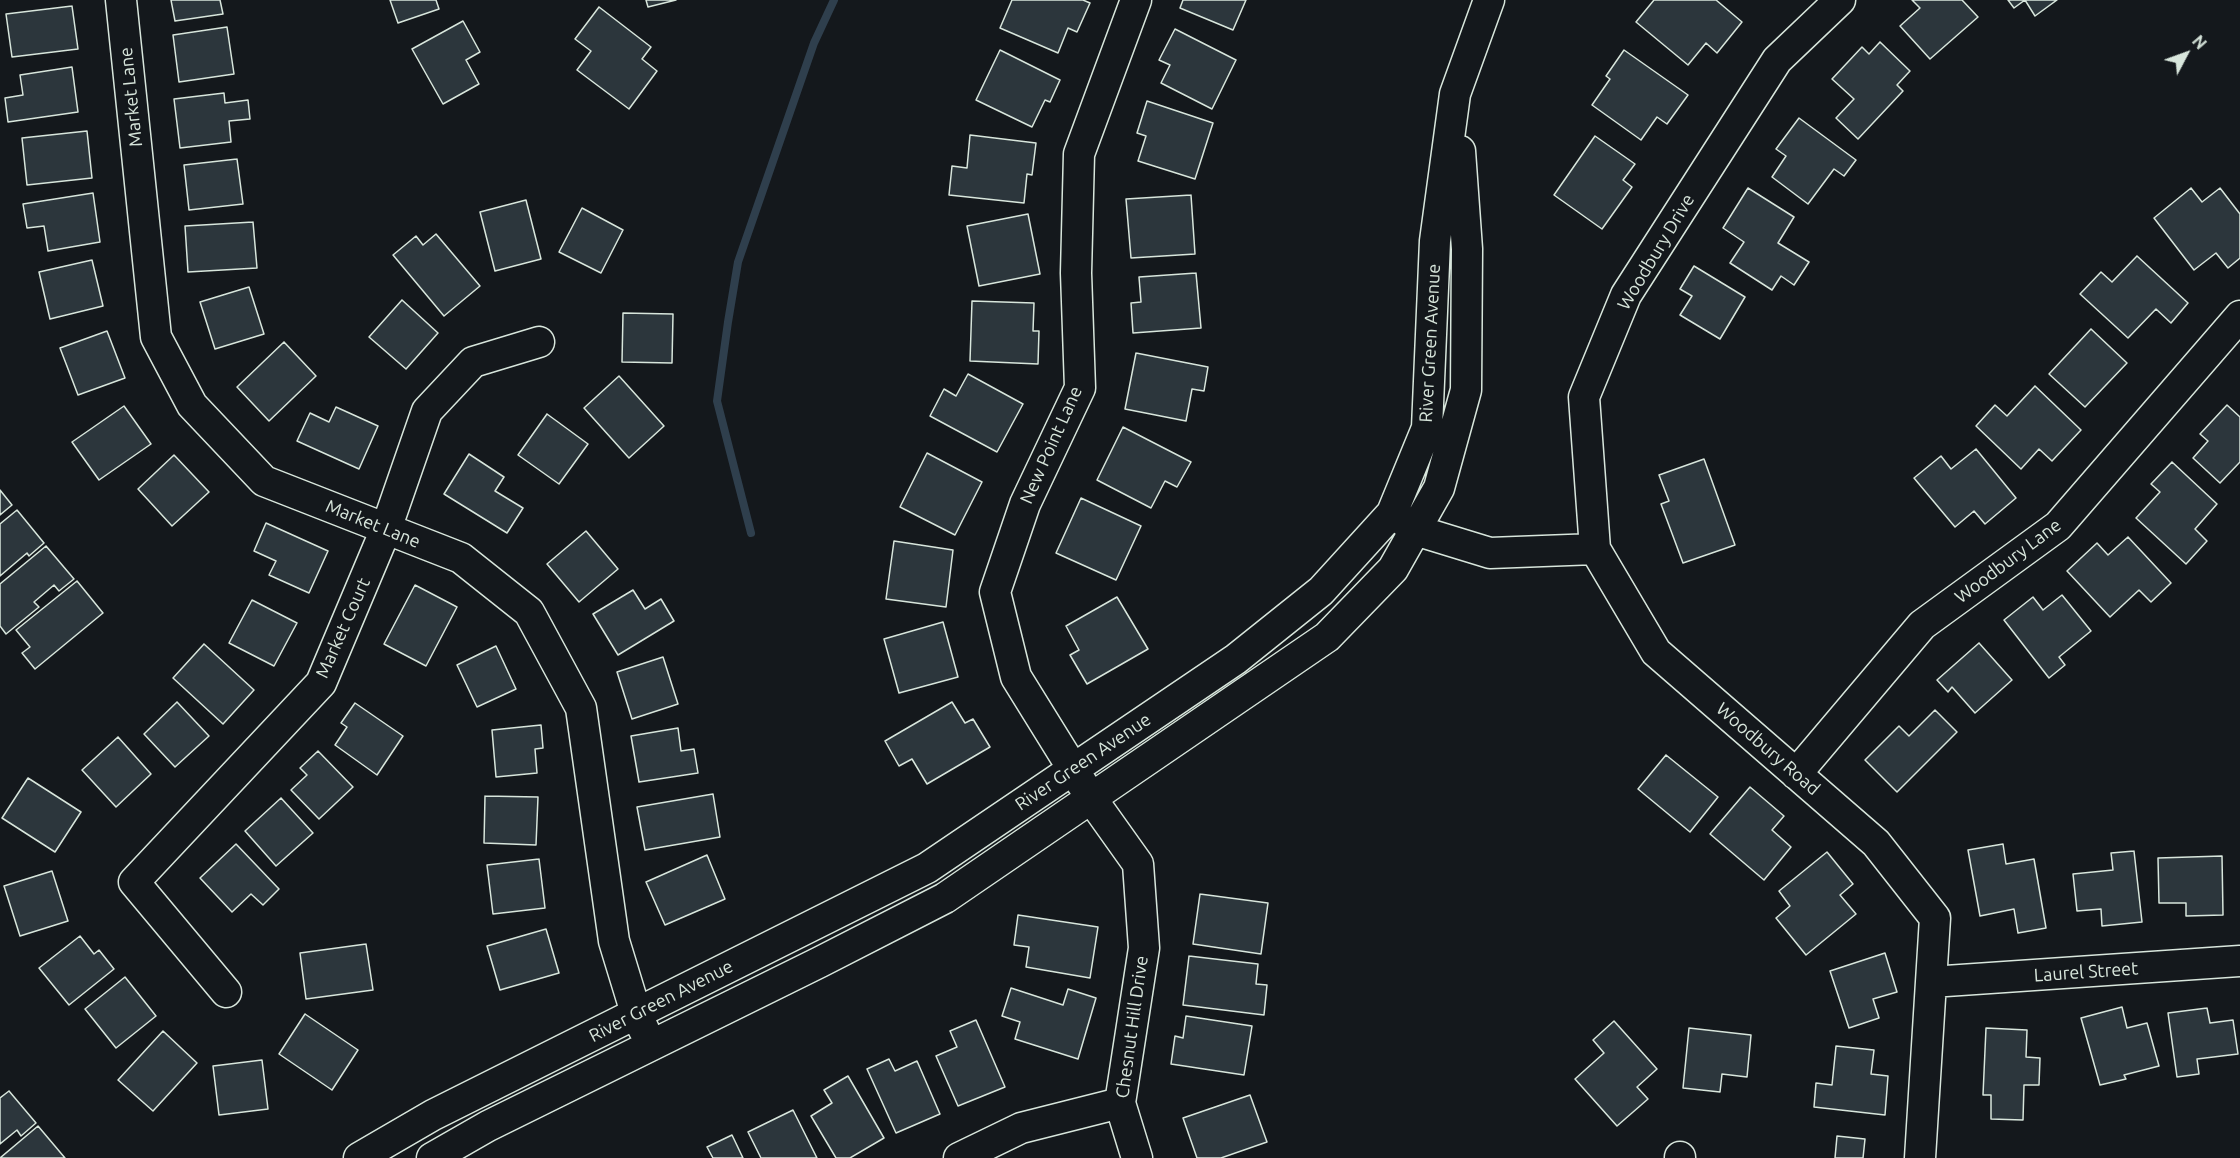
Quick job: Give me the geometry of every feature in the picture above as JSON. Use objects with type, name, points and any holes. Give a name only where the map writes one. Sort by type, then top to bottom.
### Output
[{"type":"street","name":"Market Lane","points":[[122,0],[156,337],[192,405],[264,481],[460,558],[529,612],[580,708],[614,941],[636,1014],[652,1045]]},
{"type":"street","name":"New Point Lane","points":[[1073,769],[1016,677],[994,592],[1025,504],[1080,388],[1076,273],[1079,154],[1136,0]]},
{"type":"street","name":"River Green Avenue","points":[[359,1158],[433,1115],[927,868],[1236,659],[1321,591],[1404,521],[1439,488],[1466,390],[1467,249],[1455,94],[1489,0]]},
{"type":"street","name":"Woodbury Drive","points":[[1595,549],[1584,397],[1626,295],[1777,60],[1840,0]]},
{"type":"street","name":"Woodbury Lane","points":[[1796,774],[1922,625],[2058,526],[2240,316]]},
{"type":"street","name":"Market Court","points":[[226,992],[134,882],[321,683],[386,529],[427,411],[472,362],[539,342]]},
{"type":"street","name":"River Green Avenue","points":[[432,1158],[488,1126],[945,898],[1327,637],[1392,569],[1404,521]]},
{"type":"street","points":[[1404,521],[1490,553],[1595,549]]},
{"type":"street","name":"Woodbury Road","points":[[1595,549],[1656,652],[1876,843],[1935,918],[1920,1158]]},
{"type":"street","name":"Chesnut Hill Drive","points":[[1073,769],[1137,864],[1144,948],[1119,1103],[1137,1158]]},
{"type":"street","name":"Laurel Street","points":[[1931,982],[2240,961]]},
{"type":"street","points":[[959,1158],[1021,1128],[1119,1103]]},
{"type":"building","points":[[171,0],[220,0],[223,14],[175,21]]},
{"type":"building","points":[[390,0],[436,0],[439,9],[398,23]]},
{"type":"building","points":[[646,0],[676,0],[648,7]]},
{"type":"building","points":[[1012,0],[1083,0],[1090,3],[1077,32],[1068,28],[1058,53],[1000,28]]},
{"type":"building","points":[[1183,0],[1246,0],[1233,30],[1180,8]]},
{"type":"building","points":[[1654,0],[1716,0],[1742,22],[1717,53],[1706,43],[1688,65],[1636,22]]},
{"type":"building","points":[[1912,0],[1962,0],[1978,17],[1930,59],[1900,26],[1920,8]]},
{"type":"building","points":[[2008,0],[2025,0],[2014,8]]},
{"type":"building","points":[[2025,0],[2057,0],[2035,16]]},
{"type":"building","points":[[72,6],[78,49],[12,57],[6,14]]},
{"type":"building","points":[[599,7],[651,47],[642,59],[657,71],[629,109],[577,70],[591,51],[575,39]]},
{"type":"building","points":[[463,21],[480,52],[466,60],[479,84],[443,104],[412,49]]},
{"type":"building","points":[[227,27],[234,74],[179,82],[173,35]]},
{"type":"building","points":[[1175,29],[1236,60],[1212,109],[1161,83],[1170,65],[1159,60]]},
{"type":"building","points":[[1880,42],[1910,71],[1897,85],[1903,91],[1858,139],[1836,118],[1854,99],[1832,79],[1862,47],[1869,54]]},
{"type":"building","points":[[1000,50],[1060,80],[1050,102],[1045,100],[1032,127],[976,100]]},
{"type":"building","points":[[1624,50],[1688,95],[1667,124],[1657,117],[1641,140],[1592,105],[1610,79],[1606,76]]},
{"type":"building","points":[[72,67],[78,112],[8,122],[5,98],[23,95],[20,75]]},
{"type":"building","points":[[224,93],[225,103],[248,100],[250,119],[229,121],[231,142],[180,148],[174,99]]},
{"type":"building","points":[[1147,101],[1213,123],[1195,179],[1138,161],[1146,136],[1137,133]]},
{"type":"building","points":[[1799,118],[1856,160],[1844,176],[1834,169],[1808,204],[1772,177],[1786,156],[1776,149]]},
{"type":"building","points":[[87,131],[92,178],[27,185],[22,138]]},
{"type":"building","points":[[970,135],[1036,143],[1032,175],[1027,174],[1024,203],[949,195],[952,166],[967,168]]},
{"type":"building","points":[[1595,136],[1635,164],[1623,180],[1632,187],[1602,229],[1554,195]]},
{"type":"building","points":[[237,159],[243,204],[189,210],[184,165]]},
{"type":"building","points":[[1748,188],[1794,217],[1778,243],[1809,262],[1794,285],[1781,276],[1772,290],[1730,263],[1744,242],[1723,228]]},
{"type":"building","points":[[2191,188],[2202,202],[2220,188],[2240,214],[2240,258],[2228,268],[2216,253],[2194,270],[2154,218]]},
{"type":"building","points":[[93,193],[100,242],[48,251],[44,226],[27,228],[23,204]]},
{"type":"building","points":[[1191,195],[1195,254],[1131,258],[1126,199]]},
{"type":"building","points":[[526,200],[541,259],[495,271],[480,212]]},
{"type":"building","points":[[582,208],[623,230],[601,273],[559,252]]},
{"type":"building","points":[[1028,214],[1040,274],[979,286],[967,226]]},
{"type":"building","points":[[253,222],[257,268],[188,272],[185,226]]},
{"type":"building","points":[[436,234],[480,286],[444,316],[393,255],[416,236],[423,245]]},
{"type":"building","points":[[2137,256],[2188,303],[2171,323],[2156,309],[2128,338],[2080,294],[2101,272],[2112,282]]},
{"type":"building","points":[[92,260],[103,306],[50,319],[39,272]]},
{"type":"building","points":[[1694,266],[1745,297],[1720,339],[1680,315],[1692,296],[1680,289]]},
{"type":"building","points":[[1196,273],[1201,328],[1133,333],[1131,303],[1141,302],[1139,277]]},
{"type":"building","points":[[249,287],[264,334],[215,349],[200,302]]},
{"type":"building","points":[[402,300],[438,333],[406,369],[369,337]]},
{"type":"building","points":[[972,301],[1034,303],[1033,331],[1039,331],[1038,364],[970,361]]},
{"type":"building","points":[[623,313],[673,314],[672,363],[622,362]]},
{"type":"building","points":[[2091,329],[2127,363],[2085,407],[2049,374]]},
{"type":"building","points":[[107,331],[125,378],[78,395],[60,348]]},
{"type":"building","points":[[284,342],[316,376],[269,421],[237,387]]},
{"type":"building","points":[[1136,353],[1208,367],[1204,391],[1192,389],[1186,421],[1125,409]]},
{"type":"building","points":[[968,374],[1023,404],[997,452],[930,416],[944,389],[956,396]]},
{"type":"building","points":[[619,376],[664,426],[629,458],[584,408]]},
{"type":"building","points":[[2035,386],[2081,430],[2052,461],[2039,449],[2021,469],[1976,426],[1995,405],[2007,416]]},
{"type":"building","points":[[2227,405],[2240,417],[2240,462],[2220,483],[2193,458],[2208,441],[2200,434]]},
{"type":"building","points":[[124,406],[151,444],[99,480],[72,442]]},
{"type":"building","points":[[336,407],[378,426],[359,469],[297,441],[310,413],[329,422]]},
{"type":"building","points":[[547,414],[588,444],[559,484],[518,455]]},
{"type":"building","points":[[1123,427],[1191,462],[1177,487],[1165,481],[1151,508],[1097,480]]},
{"type":"building","points":[[1976,449],[2016,498],[1985,524],[1974,511],[1955,527],[1914,478],[1941,456],[1951,469]]},
{"type":"building","points":[[927,453],[982,482],[955,535],[900,507]]},
{"type":"building","points":[[469,454],[504,477],[495,491],[523,508],[507,533],[444,494]]},
{"type":"building","points":[[174,455],[209,492],[172,526],[138,489]]},
{"type":"building","points":[[1704,459],[1735,545],[1683,563],[1661,504],[1669,501],[1659,475]]},
{"type":"building","points":[[2172,462],[2217,504],[2195,529],[2207,541],[2186,564],[2136,518],[2160,492],[2151,484]]},
{"type":"building","points":[[0,490],[12,505],[0,515]]},
{"type":"building","points":[[1081,498],[1141,526],[1116,580],[1056,553]]},
{"type":"building","points":[[17,510],[44,543],[29,556],[27,553],[0,576],[0,524]]},
{"type":"building","points":[[266,523],[328,551],[309,593],[269,575],[276,561],[254,551]]},
{"type":"building","points":[[586,531],[618,569],[579,602],[547,564]]},
{"type":"building","points":[[2128,537],[2171,583],[2151,602],[2139,590],[2110,617],[2067,571],[2097,543],[2108,555]]},
{"type":"building","points":[[894,541],[953,550],[946,607],[886,599]]},
{"type":"building","points":[[46,546],[74,579],[59,591],[54,585],[34,602],[39,607],[6,634],[0,626],[0,584]]},
{"type":"building","points":[[77,581],[103,613],[35,669],[22,653],[30,647],[16,630]]},
{"type":"building","points":[[415,585],[457,607],[426,666],[384,644]]},
{"type":"building","points":[[633,590],[645,609],[661,599],[674,621],[618,655],[593,614]]},
{"type":"building","points":[[2062,595],[2091,631],[2059,657],[2065,665],[2049,678],[2004,620],[2033,597],[2043,610]]},
{"type":"building","points":[[1117,597],[1148,649],[1087,684],[1070,655],[1079,650],[1066,626]]},
{"type":"building","points":[[252,600],[297,623],[274,666],[229,643]]},
{"type":"building","points":[[943,622],[958,677],[899,693],[884,639]]},
{"type":"building","points":[[1979,643],[2012,680],[1975,713],[1952,687],[1948,692],[1937,680]]},
{"type":"building","points":[[204,644],[254,690],[223,724],[173,678]]},
{"type":"building","points":[[496,646],[516,689],[477,707],[457,665]]},
{"type":"building","points":[[663,657],[678,704],[632,719],[617,672]]},
{"type":"building","points":[[177,702],[209,736],[175,767],[144,734]]},
{"type":"building","points":[[952,702],[965,723],[973,719],[990,747],[927,784],[912,759],[899,766],[885,741]]},
{"type":"building","points":[[355,703],[403,736],[377,775],[335,745],[347,727],[341,723]]},
{"type":"building","points":[[1935,710],[1957,732],[1897,792],[1865,760],[1899,726],[1909,736]]},
{"type":"building","points":[[541,725],[543,748],[535,749],[537,773],[496,777],[492,730]]},
{"type":"building","points":[[678,728],[681,751],[694,749],[698,773],[639,782],[631,736]]},
{"type":"building","points":[[118,737],[151,774],[116,807],[82,770]]},
{"type":"building","points":[[318,751],[353,787],[319,819],[291,790],[307,775],[300,768]]},
{"type":"building","points":[[1666,755],[1718,797],[1690,832],[1638,789]]},
{"type":"building","points":[[28,778],[81,812],[55,852],[2,818]]},
{"type":"building","points":[[1750,787],[1784,816],[1772,830],[1791,847],[1764,880],[1710,834]]},
{"type":"building","points":[[713,794],[720,837],[645,850],[637,807]]},
{"type":"building","points":[[485,796],[538,797],[536,845],[484,843]]},
{"type":"building","points":[[281,798],[313,833],[276,866],[245,831]]},
{"type":"building","points":[[236,844],[279,889],[263,905],[251,894],[232,912],[200,878]]},
{"type":"building","points":[[2003,844],[2006,864],[2034,859],[2046,928],[2018,933],[2014,909],[1980,916],[1968,850]]},
{"type":"building","points":[[2134,851],[2142,922],[2102,926],[2101,909],[2077,911],[2073,874],[2113,870],[2111,853]]},
{"type":"building","points":[[1827,852],[1853,884],[1840,895],[1856,914],[1806,955],[1776,918],[1790,906],[1779,891]]},
{"type":"building","points":[[707,855],[725,899],[665,925],[646,882]]},
{"type":"building","points":[[2222,856],[2223,915],[2186,916],[2186,903],[2159,903],[2158,858]]},
{"type":"building","points":[[539,859],[545,908],[493,914],[487,865]]},
{"type":"building","points":[[52,871],[68,921],[20,936],[4,886]]},
{"type":"building","points":[[1200,894],[1268,903],[1261,954],[1193,944]]},
{"type":"building","points":[[1018,915],[1098,927],[1090,978],[1026,967],[1029,947],[1014,945]]},
{"type":"building","points":[[546,929],[559,973],[500,990],[487,946]]},
{"type":"building","points":[[80,936],[94,954],[99,950],[114,969],[69,1005],[39,968]]},
{"type":"building","points":[[366,944],[373,990],[306,999],[300,953]]},
{"type":"building","points":[[1885,953],[1897,992],[1873,999],[1879,1018],[1849,1028],[1830,971]]},
{"type":"building","points":[[1189,956],[1258,964],[1256,984],[1267,985],[1264,1015],[1183,1005]]},
{"type":"building","points":[[125,977],[156,1016],[116,1048],[85,1009]]},
{"type":"building","points":[[1011,988],[1063,1005],[1068,989],[1096,998],[1078,1059],[1015,1039],[1020,1022],[1002,1016]]},
{"type":"building","points":[[2122,1007],[2127,1028],[2147,1023],[2159,1066],[2124,1075],[2126,1079],[2100,1085],[2081,1018]]},
{"type":"building","points":[[2207,1008],[2210,1023],[2233,1020],[2238,1054],[2197,1059],[2199,1074],[2177,1077],[2168,1013]]},
{"type":"building","points":[[305,1014],[358,1050],[332,1090],[279,1054]]},
{"type":"building","points":[[1186,1016],[1252,1026],[1244,1075],[1171,1064],[1175,1036],[1183,1038]]},
{"type":"building","points":[[976,1020],[1005,1087],[958,1106],[936,1056],[957,1047],[950,1031]]},
{"type":"building","points":[[1614,1021],[1657,1069],[1637,1087],[1648,1099],[1617,1126],[1575,1079],[1604,1053],[1593,1040]]},
{"type":"building","points":[[1689,1028],[1751,1035],[1747,1077],[1722,1074],[1720,1092],[1683,1088]]},
{"type":"building","points":[[1986,1028],[2027,1030],[2026,1057],[2040,1058],[2039,1085],[2024,1085],[2023,1120],[1991,1119],[1991,1095],[1983,1095]]},
{"type":"building","points":[[163,1031],[197,1063],[153,1111],[118,1080]]},
{"type":"building","points":[[1836,1046],[1874,1050],[1871,1074],[1888,1076],[1885,1115],[1814,1107],[1816,1083],[1832,1085]]},
{"type":"building","points":[[889,1059],[895,1071],[917,1061],[940,1114],[896,1133],[867,1069]]},
{"type":"building","points":[[262,1060],[268,1109],[219,1115],[213,1066]]},
{"type":"building","points":[[848,1076],[884,1138],[850,1158],[836,1158],[811,1116],[832,1103],[824,1090]]},
{"type":"building","points":[[9,1091],[36,1123],[21,1136],[17,1130],[0,1144],[0,1098]]},
{"type":"building","points":[[1250,1095],[1267,1142],[1221,1158],[1197,1158],[1183,1118]]},
{"type":"building","points":[[793,1110],[817,1158],[761,1158],[748,1132]]},
{"type":"building","points":[[38,1126],[65,1158],[0,1158]]},
{"type":"building","points":[[732,1135],[743,1158],[713,1158],[707,1147]]},
{"type":"building","points":[[1837,1136],[1865,1139],[1863,1158],[1835,1158]]},
{"type":"waterway","points":[[751,533],[717,401],[728,322],[738,262],[814,43],[834,0]]}]
